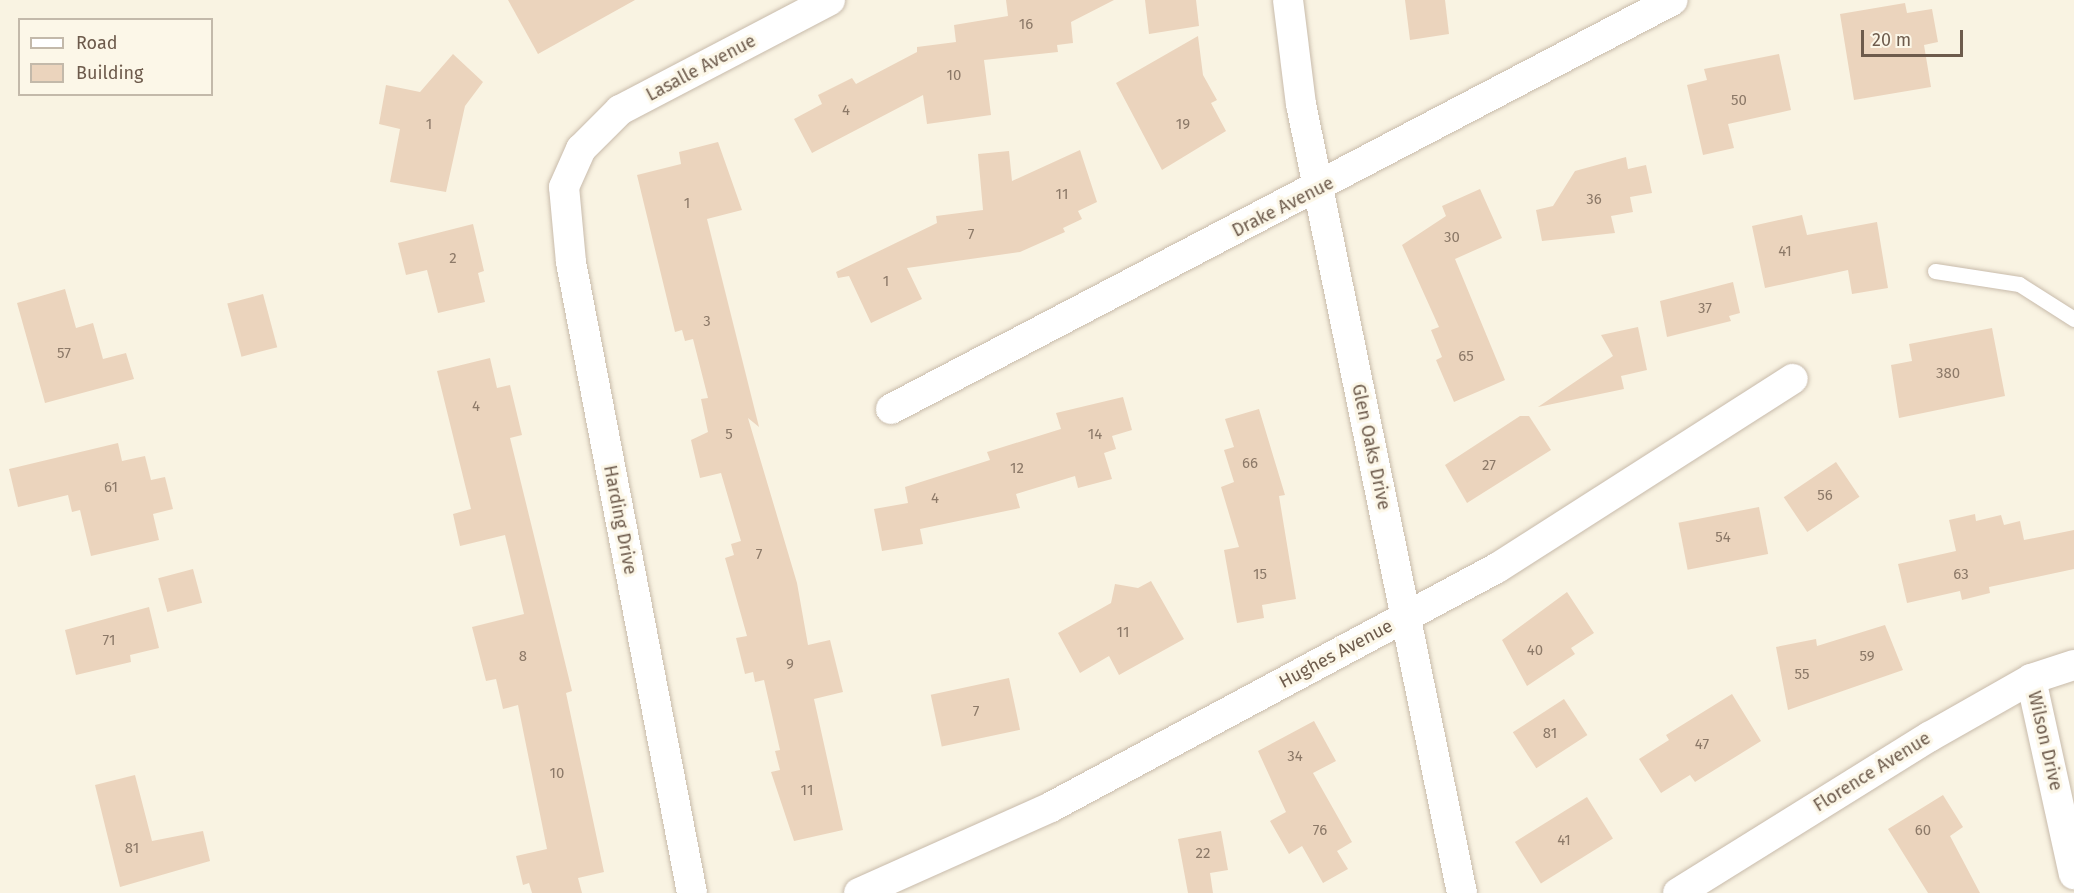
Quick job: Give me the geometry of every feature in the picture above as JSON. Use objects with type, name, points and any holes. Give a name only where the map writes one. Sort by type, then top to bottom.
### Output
[{"type":"street","name":"Lasalle Avenue","points":[[581,148],[620,110],[830,0]]},
{"type":"street","name":"Glen Oaks Drive","points":[[1288,0],[1318,189],[1462,893]]},
{"type":"street","name":"Drake Avenue","points":[[891,409],[1318,189],[1673,0]]},
{"type":"street","name":"Harding Drive","points":[[581,148],[564,187],[571,262],[692,893]]},
{"type":"street","name":"Hughes Avenue","points":[[859,893],[1051,807],[1497,568],[1793,379]]},
{"type":"street","name":"Florence Avenue","points":[[1677,893],[2031,679],[2074,665]]},
{"type":"street","name":"Wilson Drive","points":[[2031,679],[2074,874]]},
{"type":"lane","points":[[1935,271],[2019,284],[2074,319]]},
{"type":"building","points":[[508,0],[635,0],[538,54]]},
{"type":"building","points":[[1006,0],[1114,0],[1071,22],[1073,43],[1057,45],[1058,52],[984,60],[991,115],[927,124],[923,95],[812,153],[794,119],[822,104],[818,95],[852,78],[856,84],[917,52],[917,47],[956,42],[954,25],[1008,16]]},
{"type":"building","points":[[1145,0],[1196,0],[1199,26],[1149,34]]},
{"type":"building","points":[[1405,0],[1445,0],[1449,34],[1410,40]]},
{"type":"building","points":[[1905,3],[1907,13],[1932,9],[1938,42],[1924,45],[1931,87],[1854,100],[1840,14]]},
{"type":"building","points":[[1198,36],[1203,75],[1217,100],[1211,103],[1226,131],[1162,170],[1116,83]]},
{"type":"building","points":[[453,54],[483,82],[465,106],[446,192],[390,182],[400,129],[379,124],[386,85],[420,92]]},
{"type":"building","points":[[1779,54],[1791,110],[1728,124],[1734,148],[1703,155],[1687,85],[1707,80],[1704,69]]},
{"type":"building","points":[[718,142],[742,210],[707,219],[759,427],[748,418],[797,583],[808,645],[830,640],[843,692],[814,699],[843,830],[794,841],[771,772],[780,770],[775,751],[780,750],[764,680],[755,682],[753,672],[745,674],[736,638],[747,636],[725,558],[734,555],[731,544],[741,541],[721,473],[700,478],[691,440],[708,432],[701,399],[708,398],[693,339],[685,341],[682,330],[675,332],[637,175],[681,164],[679,152]]},
{"type":"building","points":[[1080,150],[1097,202],[1078,211],[1082,219],[1063,228],[1065,232],[1020,252],[907,268],[922,299],[871,323],[849,276],[838,278],[836,272],[937,223],[936,216],[983,210],[978,154],[1009,151],[1012,181]]},
{"type":"building","points":[[1626,157],[1628,169],[1646,165],[1652,193],[1630,197],[1633,212],[1611,216],[1615,233],[1542,241],[1536,210],[1553,206],[1575,171]]},
{"type":"building","points":[[1480,189],[1502,238],[1455,259],[1505,380],[1454,402],[1436,360],[1442,357],[1431,330],[1439,327],[1402,245],[1446,216],[1442,206]]},
{"type":"building","points":[[1802,215],[1807,235],[1877,222],[1888,288],[1852,294],[1848,270],[1765,288],[1752,226]]},
{"type":"building","points":[[473,224],[484,271],[478,273],[485,302],[438,313],[427,270],[406,275],[398,243]]},
{"type":"building","points":[[1733,282],[1740,313],[1729,316],[1731,321],[1667,337],[1660,301]]},
{"type":"building","points":[[65,289],[76,328],[93,323],[103,359],[126,353],[134,379],[45,403],[17,303]]},
{"type":"building","points":[[263,294],[277,347],[241,357],[227,304]]},
{"type":"building","points":[[1638,327],[1647,370],[1621,376],[1624,389],[1538,407],[1613,356],[1601,335]]},
{"type":"building","points":[[1992,328],[2005,396],[1899,418],[1891,365],[1912,361],[1909,344]]},
{"type":"building","points":[[490,358],[497,388],[510,385],[522,435],[510,438],[572,691],[566,693],[604,872],[578,878],[582,893],[532,893],[529,883],[523,885],[516,856],[547,849],[518,705],[503,709],[496,679],[486,681],[472,627],[524,614],[505,535],[460,546],[453,514],[471,509],[437,371]]},
{"type":"building","points":[[1123,397],[1132,430],[1112,436],[1116,449],[1104,453],[1112,479],[1078,488],[1075,476],[1016,494],[1020,508],[920,529],[923,544],[882,551],[874,509],[908,503],[905,487],[990,460],[987,452],[1061,429],[1056,413]]},
{"type":"building","points":[[1259,409],[1285,495],[1279,496],[1296,599],[1262,605],[1264,618],[1237,623],[1224,550],[1239,547],[1221,487],[1234,482],[1224,450],[1234,447],[1225,419]]},
{"type":"building","points":[[1520,416],[1529,416],[1551,450],[1467,503],[1445,465]]},
{"type":"building","points":[[118,443],[122,461],[145,456],[151,480],[165,477],[173,509],[153,514],[159,540],[91,556],[80,510],[72,512],[68,495],[18,507],[9,469]]},
{"type":"building","points":[[1836,462],[1859,497],[1807,532],[1784,497]]},
{"type":"building","points":[[1759,507],[1768,554],[1688,570],[1679,523]]},
{"type":"building","points":[[1975,514],[1976,521],[2001,515],[2004,525],[2020,521],[2024,540],[2074,530],[2074,569],[1989,587],[1990,593],[1962,600],[1960,591],[1907,603],[1898,564],[1956,551],[1949,520]]},
{"type":"building","points":[[193,569],[202,603],[167,612],[158,578]]},
{"type":"building","points":[[1151,581],[1184,639],[1119,675],[1109,656],[1080,673],[1058,633],[1111,603],[1115,584],[1138,588]]},
{"type":"building","points":[[1567,592],[1594,633],[1571,648],[1575,654],[1527,686],[1502,640]]},
{"type":"building","points":[[149,607],[159,648],[130,655],[131,662],[76,675],[65,630]]},
{"type":"building","points":[[1885,625],[1903,670],[1788,710],[1776,647],[1816,639],[1817,646]]},
{"type":"building","points":[[1009,678],[1020,730],[942,746],[931,695]]},
{"type":"building","points":[[1732,694],[1761,741],[1695,782],[1690,775],[1661,793],[1639,759],[1669,740],[1666,735]]},
{"type":"building","points":[[1564,699],[1587,735],[1536,768],[1513,732]]},
{"type":"building","points":[[1314,721],[1336,761],[1313,773],[1352,842],[1337,851],[1348,869],[1323,883],[1302,846],[1289,854],[1270,821],[1286,812],[1258,751]]},
{"type":"building","points":[[135,775],[152,841],[203,831],[210,861],[120,887],[95,785]]},
{"type":"building","points":[[1943,795],[1963,827],[1950,836],[1980,893],[1928,893],[1888,829]]},
{"type":"building","points":[[1587,797],[1613,839],[1541,884],[1515,842]]},
{"type":"building","points":[[1221,831],[1228,870],[1210,873],[1213,893],[1188,893],[1178,839]]}]
